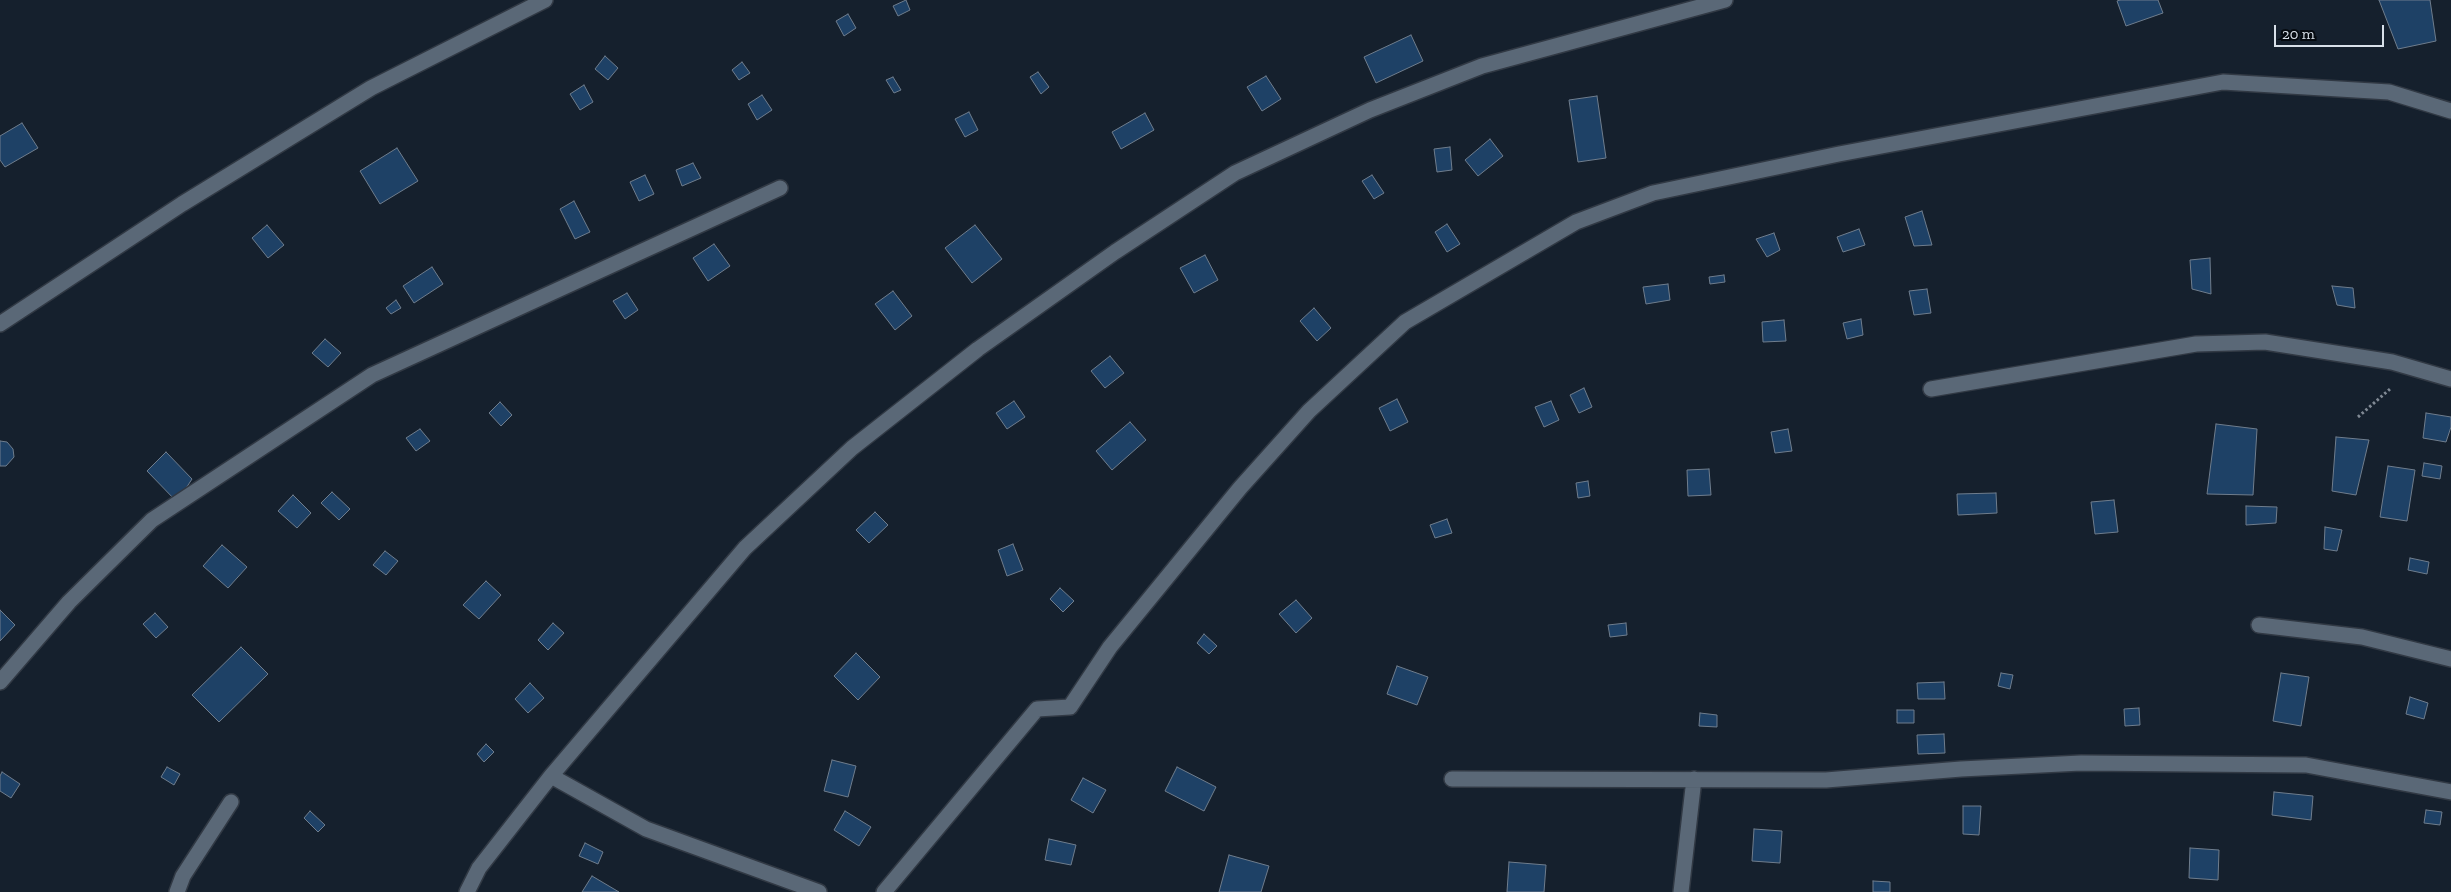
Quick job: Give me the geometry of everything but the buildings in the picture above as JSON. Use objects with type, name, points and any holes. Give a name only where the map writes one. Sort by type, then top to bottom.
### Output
[{"type":"street","points":[[0,324],[182,204],[370,88],[545,0]]},
{"type":"street","points":[[467,892],[480,868],[551,776],[746,548],[852,448],[978,349],[1115,252],[1235,173],[1370,110],[1482,66],[1725,0]]},
{"type":"street","points":[[884,892],[1037,709],[1070,707],[1110,647],[1240,488],[1309,411],[1405,322],[1576,222],[1663,191],[1839,154],[2223,82],[2390,92],[2451,112]]},
{"type":"street","points":[[0,682],[69,602],[152,520],[372,375],[780,188]]},
{"type":"street","points":[[1931,389],[2196,344],[2265,342],[2392,362],[2451,380]]},
{"type":"street","points":[[2259,626],[2362,637],[2451,659]]},
{"type":"street","points":[[1452,779],[1826,780],[1961,769],[2081,763],[2306,765],[2451,792]]},
{"type":"street","points":[[551,776],[646,829],[819,892]]},
{"type":"street","points":[[1681,892],[1694,779]]},
{"type":"street","points":[[176,892],[183,876],[231,802]]}]
